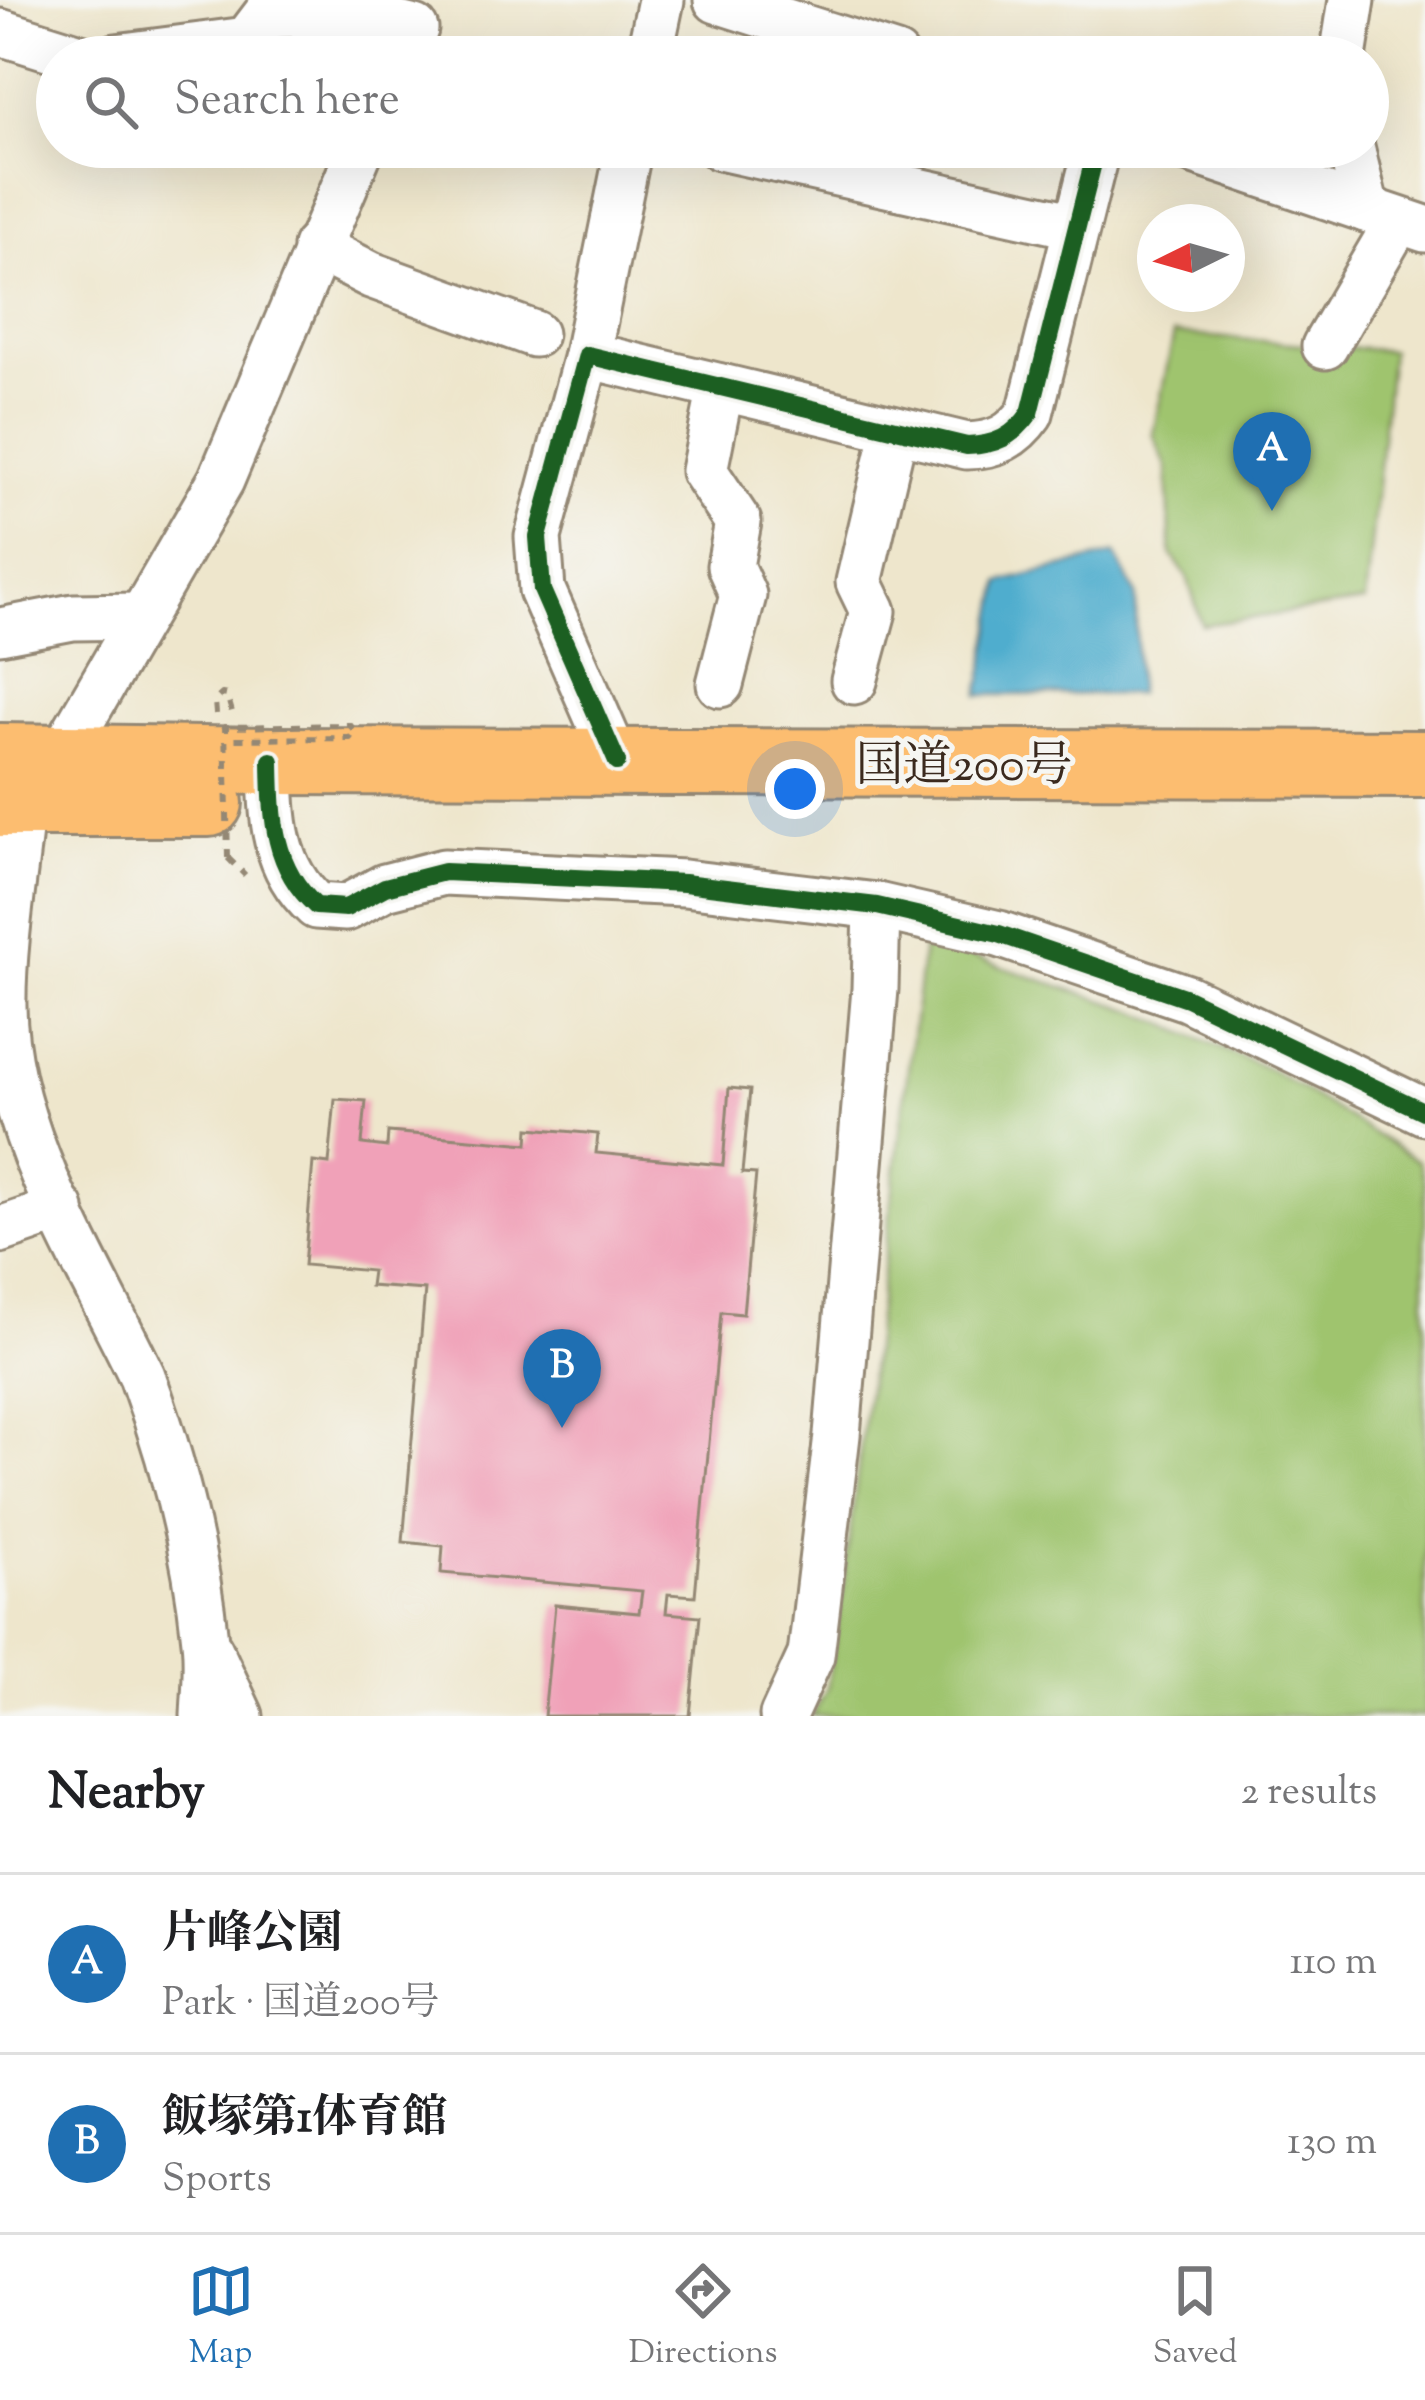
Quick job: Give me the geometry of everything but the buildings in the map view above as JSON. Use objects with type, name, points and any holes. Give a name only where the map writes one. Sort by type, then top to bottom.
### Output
[{"type":"highway","name":"国道200号","points":[[21,780],[257,767],[617,762],[1425,764]]},
{"type":"highway","name":"国道200号","points":[[257,767],[1425,798]]},
{"type":"street","points":[[0,12],[5,0]]},
{"type":"street","points":[[653,36],[661,0]]},
{"type":"street","points":[[717,0],[817,16],[856,36]]},
{"type":"street","points":[[1346,36],[1352,0]]},
{"type":"street","points":[[250,36],[266,15],[317,12],[415,28]]},
{"type":"street","points":[[0,32],[36,43]]},
{"type":"street","points":[[204,1716],[206,1643],[179,1494],[156,1415],[31,1144],[10,1065],[2,1005],[21,780],[140,616],[221,480],[352,168]]},
{"type":"street","points":[[617,762],[542,590],[538,537],[587,355],[625,168]]},
{"type":"street","points":[[815,168],[1076,226]]},
{"type":"street","points":[[587,355],[967,446],[985,446],[1018,430],[1030,413],[1091,168]]},
{"type":"street","points":[[1244,168],[1396,220]]},
{"type":"street","points":[[1364,168],[1396,220]]},
{"type":"street","points":[[1325,346],[1396,220]]},
{"type":"street","points":[[316,247],[370,275],[534,334]]},
{"type":"street","points":[[720,684],[743,595],[730,566],[738,522],[704,471],[721,387]]},
{"type":"street","points":[[854,681],[873,611],[859,582],[895,429]]},
{"type":"street","points":[[0,631],[73,617],[140,616]]},
{"type":"street","points":[[257,767],[290,876],[316,906],[331,910],[360,902],[385,887],[443,872],[684,883],[877,906],[999,934],[1187,998],[1425,1112]]},
{"type":"street","points":[[784,1716],[811,1655],[837,1435],[874,1010],[877,906]]},
{"type":"street","points":[[0,1230],[62,1209]]},
{"type":"street","points":[[206,1643],[240,1716]]},
{"type":"path","points":[[228,858],[225,727],[350,725],[355,731],[350,738],[257,767]]},
{"type":"green space","points":[[1174,334],[1391,351],[1365,602],[1202,625],[1187,577],[1171,554],[1167,469],[1153,433]]},
{"type":"green space","points":[[924,941],[1135,1011],[1271,1070],[1418,1161],[1425,1182],[1425,1716],[812,1716],[827,1688],[843,1588]]},
{"type":"water","points":[[1115,554],[1136,594],[1137,694],[979,695],[1001,582]]},
{"type":"cycle path","points":[[617,762],[542,590],[538,537],[587,355],[967,446],[987,444],[1010,434],[1030,413],[1092,168]]},
{"type":"cycle path","points":[[271,761],[277,839],[291,874],[316,906],[346,908],[385,887],[444,872],[684,883],[877,906],[999,934],[1187,998],[1425,1112]]},
{"type":"place","name":"片峰公園","points":[[1272,511]]},
{"type":"place","name":"飯塚第1体育館","points":[[562,1428]]}]
